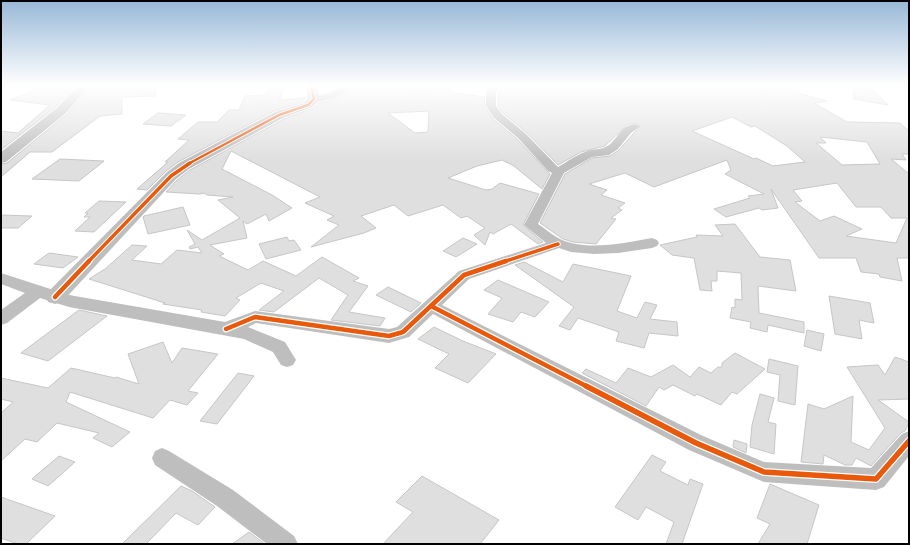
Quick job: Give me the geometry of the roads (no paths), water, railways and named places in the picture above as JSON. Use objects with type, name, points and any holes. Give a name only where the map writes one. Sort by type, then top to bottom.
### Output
[{"type":"street","points":[[1,159],[61,110]]},
{"type":"street","points":[[55,297],[152,195],[184,166],[279,115],[292,110]]},
{"type":"street","points":[[495,110],[498,116],[522,136],[552,169],[558,171]]},
{"type":"street","points":[[634,127],[627,131],[614,147],[605,153],[589,154],[558,171],[531,224],[558,244],[578,249],[631,246],[652,243]]},
{"type":"street","points":[[226,329],[255,317],[389,336],[404,332],[464,275],[558,244]]},
{"type":"street","points":[[1,278],[38,292],[69,301],[247,332],[280,347],[287,360]]},
{"type":"street","points":[[1,319],[38,292]]},
{"type":"street","points":[[432,306],[696,443],[764,472],[876,480],[909,441]]},
{"type":"street","points":[[162,458],[225,498],[286,544]]}]
